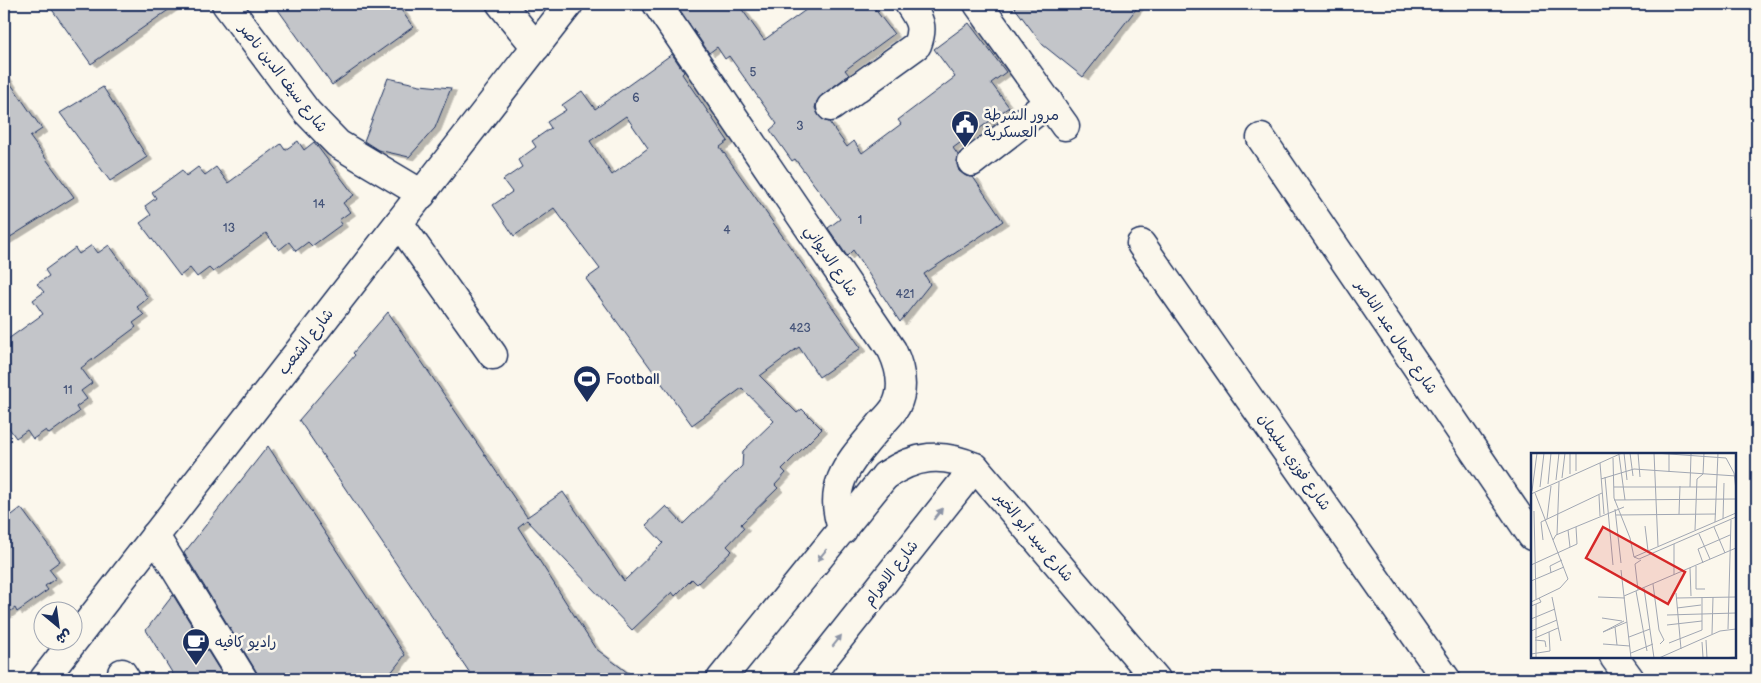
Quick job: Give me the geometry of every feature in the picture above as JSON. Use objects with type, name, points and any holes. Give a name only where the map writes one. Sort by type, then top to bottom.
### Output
[{"type":"street","name":"شارع سيف الدين ناصر","points":[[226,4],[307,112],[338,144],[422,194]]},
{"type":"street","points":[[501,4],[536,46]]},
{"type":"street","name":"شارع الشعب","points":[[44,679],[569,4]]},
{"type":"street","name":"شارع الديواني","points":[[657,4],[897,360],[901,383],[900,395],[896,406],[850,463],[840,484],[837,516],[843,530]]},
{"type":"street","points":[[832,107],[917,45],[921,35],[921,23],[909,4]]},
{"type":"street","points":[[978,4],[1065,126]]},
{"type":"street","points":[[972,162],[1049,102]]},
{"type":"street","name":"شارع جمال عبد الناصر","points":[[1261,138],[1531,535]]},
{"type":"street","points":[[399,223],[493,355]]},
{"type":"street","name":"شارع فوزي سليمان","points":[[1141,244],[1446,679]]},
{"type":"street","points":[[722,679],[886,476],[897,468],[924,458],[939,457],[953,459],[975,467]]},
{"type":"street","name":"شارع الاهرام","points":[[806,679],[975,467]]},
{"type":"street","name":"شارع سيد أبو الخير","points":[[975,467],[1156,679]]},
{"type":"street","points":[[155,536],[243,679]]},
{"type":"street","points":[[1615,658],[1630,679]]},
{"type":"building","points":[[48,4],[177,4],[91,64]]},
{"type":"building","points":[[274,4],[397,4],[413,27],[332,85]]},
{"type":"building","points":[[676,4],[738,4],[764,40],[814,4],[871,4],[894,34],[845,70],[849,75],[822,95],[817,101],[815,108],[819,116],[824,121],[829,122],[847,147],[854,141],[862,153],[901,124],[898,120],[955,77],[934,49],[969,23],[1006,72],[991,83],[1009,107],[953,148],[958,155],[957,164],[959,171],[966,176],[973,177],[1003,221],[924,274],[930,284],[900,322],[853,250],[847,256],[828,228],[840,219],[795,159],[792,161],[770,130],[777,124],[729,56],[725,59],[717,47],[709,53]]},
{"type":"building","points":[[1012,4],[1140,4],[1083,77],[1043,45]]},
{"type":"building","points":[[672,54],[684,72],[682,74],[728,141],[720,147],[861,348],[819,377],[799,347],[760,376],[797,413],[802,409],[822,429],[782,469],[786,473],[775,485],[778,488],[741,524],[744,528],[727,546],[732,551],[697,584],[692,579],[675,596],[672,592],[632,630],[527,520],[518,527],[595,648],[636,679],[474,679],[299,420],[355,355],[353,353],[388,312],[527,517],[563,492],[624,581],[663,543],[646,525],[666,506],[683,524],[742,466],[743,451],[774,421],[742,388],[692,425],[586,279],[600,269],[554,208],[514,236],[493,205],[512,192],[503,180],[522,167],[518,160],[536,147],[532,141],[551,128],[547,122],[566,110],[562,105],[582,91],[595,109]],"holes":[[[626,116],[648,148],[612,175],[590,141]]]},
{"type":"building","points":[[4,74],[42,129],[30,137],[74,197],[4,241]]},
{"type":"building","points":[[388,78],[420,85],[451,88],[435,128],[409,157],[378,150],[364,141]]},
{"type":"building","points":[[103,87],[147,157],[110,181],[60,113]]},
{"type":"building","points":[[298,141],[304,150],[314,142],[354,195],[343,203],[350,212],[339,220],[342,224],[312,246],[308,242],[296,251],[289,242],[279,250],[266,233],[213,272],[209,268],[197,277],[190,268],[180,276],[140,223],[151,215],[145,206],[156,198],[152,192],[182,170],[186,176],[198,167],[205,175],[216,167],[228,183],[281,144],[285,150]]},
{"type":"building","points":[[92,245],[98,253],[109,245],[148,298],[137,307],[144,315],[133,323],[136,327],[81,368],[92,383],[81,391],[87,399],[76,407],[79,412],[49,434],[46,430],[33,439],[27,430],[16,438],[4,421],[4,342],[43,314],[33,300],[44,292],[37,284],[49,276],[45,270],[75,248],[79,254]]},
{"type":"building","points":[[268,446],[405,655],[386,679],[259,679],[256,671],[184,553]]},
{"type":"building","points":[[21,508],[60,561],[49,569],[56,578],[45,586],[48,590],[17,612],[15,608],[4,616],[4,521]]},
{"type":"building","points":[[173,595],[225,679],[176,679],[146,630]]},
{"type":"place","name":"مرور الشرطة العسكرية","points":[[965,148]]},
{"type":"place","name":"Football","points":[[587,403]]},
{"type":"place","name":"راديو كافيه","points":[[196,666]]}]
